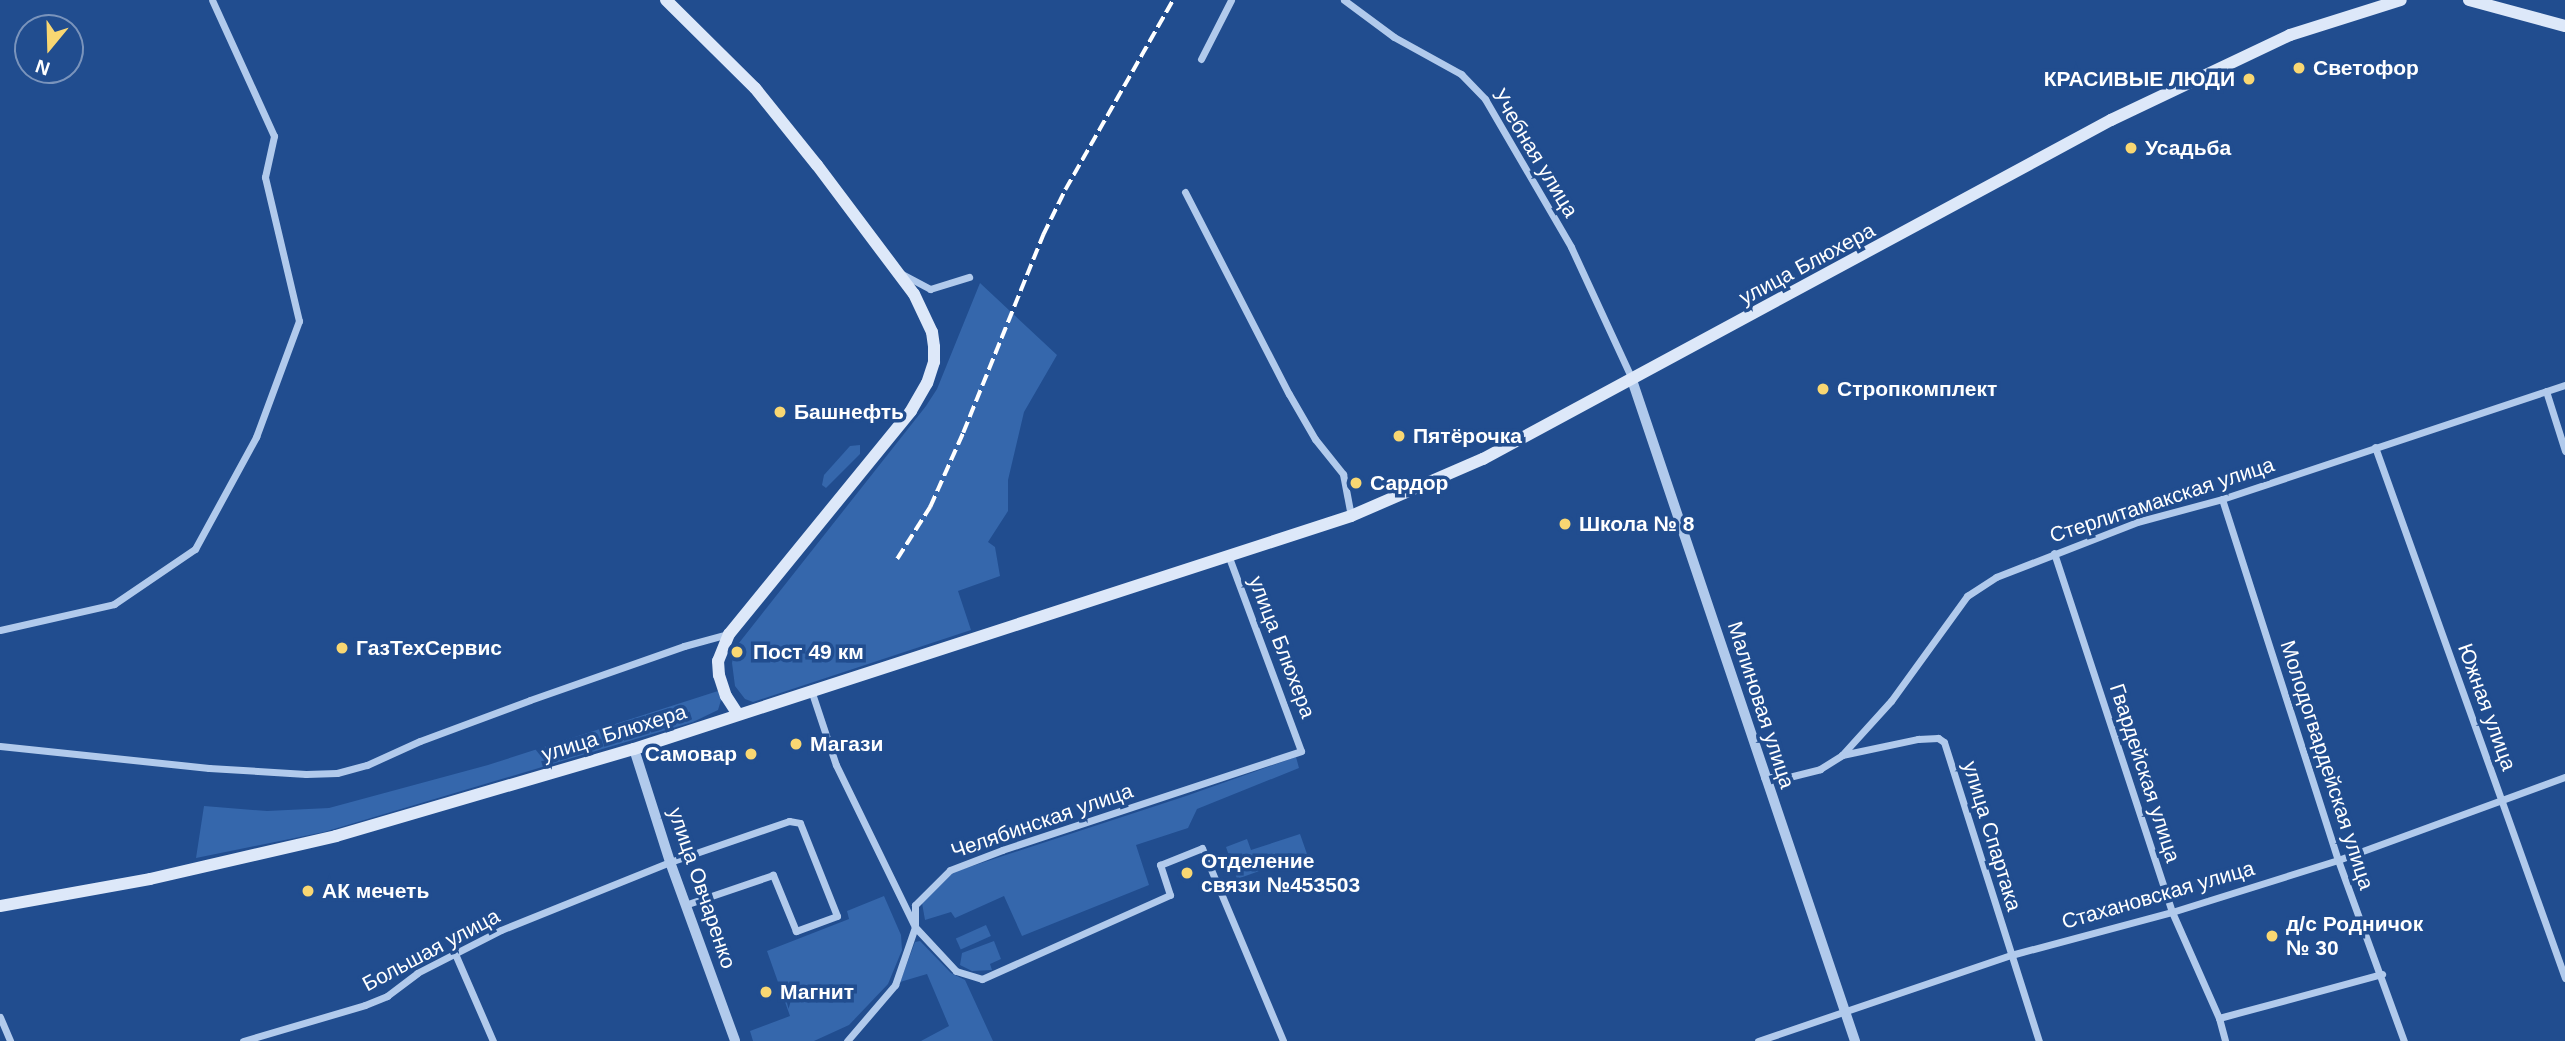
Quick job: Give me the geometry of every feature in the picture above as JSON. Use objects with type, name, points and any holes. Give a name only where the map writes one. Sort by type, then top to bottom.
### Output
[{"type":"main road","points":[[666,0],[755,88],[817,165],[914,294],[932,332],[934,362],[927,383],[911,411],[729,634],[718,661],[719,675],[726,696],[737,713]]},
{"type":"main road","name":"улица Блюхера","points":[[0,906],[150,879],[336,836],[634,748],[1351,516],[1483,459],[2111,120],[2290,35],[2401,0]]},
{"type":"main road","points":[[2469,0],[2565,26]]},
{"type":"street","points":[[0,630],[114,604],[195,550],[256,437],[299,321],[265,177],[274,136],[212,0]]},
{"type":"street","points":[[1201,59],[1231,0]]},
{"type":"street","name":"Учебная улица","points":[[1343,0],[1394,37],[1461,74],[1485,99],[1571,247],[1632,380]]},
{"type":"street","points":[[1185,192],[1289,394],[1315,439],[1343,474],[1351,516]]},
{"type":"street","points":[[896,270],[930,289],[969,276]]},
{"type":"street","name":"Малиновая улица","points":[[1632,380],[1855,1041]]},
{"type":"street","name":"Стерлитамакская улица","points":[[1764,777],[1789,777],[1819,769],[1842,755],[1891,701],[1967,596],[1996,577],[2137,522],[2222,499],[2565,385]]},
{"type":"street","points":[[2546,391],[2565,451]]},
{"type":"street","name":"Южная улица","points":[[2375,447],[2565,978]]},
{"type":"street","name":"Молодогвардейская улица","points":[[2222,499],[2338,860],[2382,974],[2404,1041]]},
{"type":"street","name":"Гвардейская улица","points":[[2054,553],[2172,912],[2219,1018],[2225,1041]]},
{"type":"street","name":"улица Блюхера","points":[[1229,556],[1301,751]]},
{"type":"street","points":[[0,746],[209,768],[306,774],[337,773],[368,765],[420,741],[530,700],[684,646],[729,634]]},
{"type":"street","points":[[811,690],[836,765],[915,927],[956,971],[982,979],[1170,895],[1160,865],[1202,848],[1283,1041]]},
{"type":"street","name":"улица Спартака","points":[[1842,755],[1919,739],[1938,738],[1944,742],[2039,1041]]},
{"type":"street","name":"улица Овчаренко","points":[[634,748],[670,862],[688,904],[735,1041]]},
{"type":"street","name":"Челябинская улица","points":[[847,1041],[895,985],[915,927],[915,905],[950,870],[1002,850],[1301,751]]},
{"type":"street","name":"Стахановская улица","points":[[1758,1041],[2011,955],[2172,912],[2338,860],[2565,777]]},
{"type":"street","name":"Большая улица","points":[[243,1041],[365,1005],[387,996],[417,974],[456,956],[501,930],[670,862],[789,821],[800,823],[837,916],[796,931],[773,875],[688,904]]},
{"type":"street","points":[[456,956],[494,1041]]},
{"type":"street","points":[[2219,1018],[2382,974]]},
{"type":"street","points":[[0,1017],[10,1041]]},
{"type":"shaded area","points":[[980,283],[1057,355],[1024,412],[1008,480],[1008,511],[988,542],[995,547],[1000,576],[958,591],[971,630],[753,702],[745,699],[735,686],[732,663],[735,648],[926,406],[937,389]]},
{"type":"shaded area","points":[[860,445],[860,454],[826,488],[822,485],[824,475],[850,446]]},
{"type":"shaded area","points":[[718,691],[721,700],[718,710],[693,722],[324,832],[196,858],[204,806],[267,811],[329,808],[488,765]]},
{"type":"shaded area","points":[[1296,757],[1299,768],[1197,809],[1188,828],[1136,845],[1149,885],[1022,936],[1004,896],[955,918],[951,912],[925,920],[922,903],[954,872]]},
{"type":"shaded area","points":[[1300,834],[1307,854],[1237,879],[1226,847],[1247,839],[1251,850]]},
{"type":"shaded area","points":[[884,896],[901,935],[902,950],[888,984],[849,1025],[814,1041],[753,1041],[750,1031],[790,1016],[767,951],[849,919],[847,911]]},
{"type":"shaded area","points":[[986,925],[991,936],[961,949],[956,938]]},
{"type":"shaded area","points":[[920,941],[951,973],[965,980],[993,1041],[921,1041],[949,1026],[927,974],[900,982],[915,942]]},
{"type":"shaded area","points":[[994,941],[1001,959],[990,964],[992,970],[972,971],[960,965],[962,953]]},
{"type":"railway","points":[[897,559],[930,507],[1043,235],[1065,190],[1173,0]]},
{"type":"place","name":"Светофор","points":[[2299,68]]},
{"type":"place","name":"КРАСИВЫЕ ЛЮДИ","points":[[2249,79]]},
{"type":"place","name":"Усадьба","points":[[2131,148]]},
{"type":"place","name":"Стропкомплект","points":[[1823,389]]},
{"type":"place","name":"Башнефть","points":[[780,412]]},
{"type":"place","name":"Пятёрочка","points":[[1399,436]]},
{"type":"place","name":"Сардор","points":[[1356,483]]},
{"type":"place","name":"Школа № 8","points":[[1565,524]]},
{"type":"place","name":"ГазТехСервис","points":[[342,648]]},
{"type":"place","name":"Пост 49 км","points":[[737,652]]},
{"type":"place","name":"Магази","points":[[796,744]]},
{"type":"place","name":"Самовар","points":[[751,754]]},
{"type":"place","name":"Отделение связи №453503","points":[[1187,873]]},
{"type":"place","name":"АК мечеть","points":[[308,891]]},
{"type":"place","name":"д/с Родничок № 30","points":[[2272,936]]},
{"type":"place","name":"Магнит","points":[[766,992]]}]
